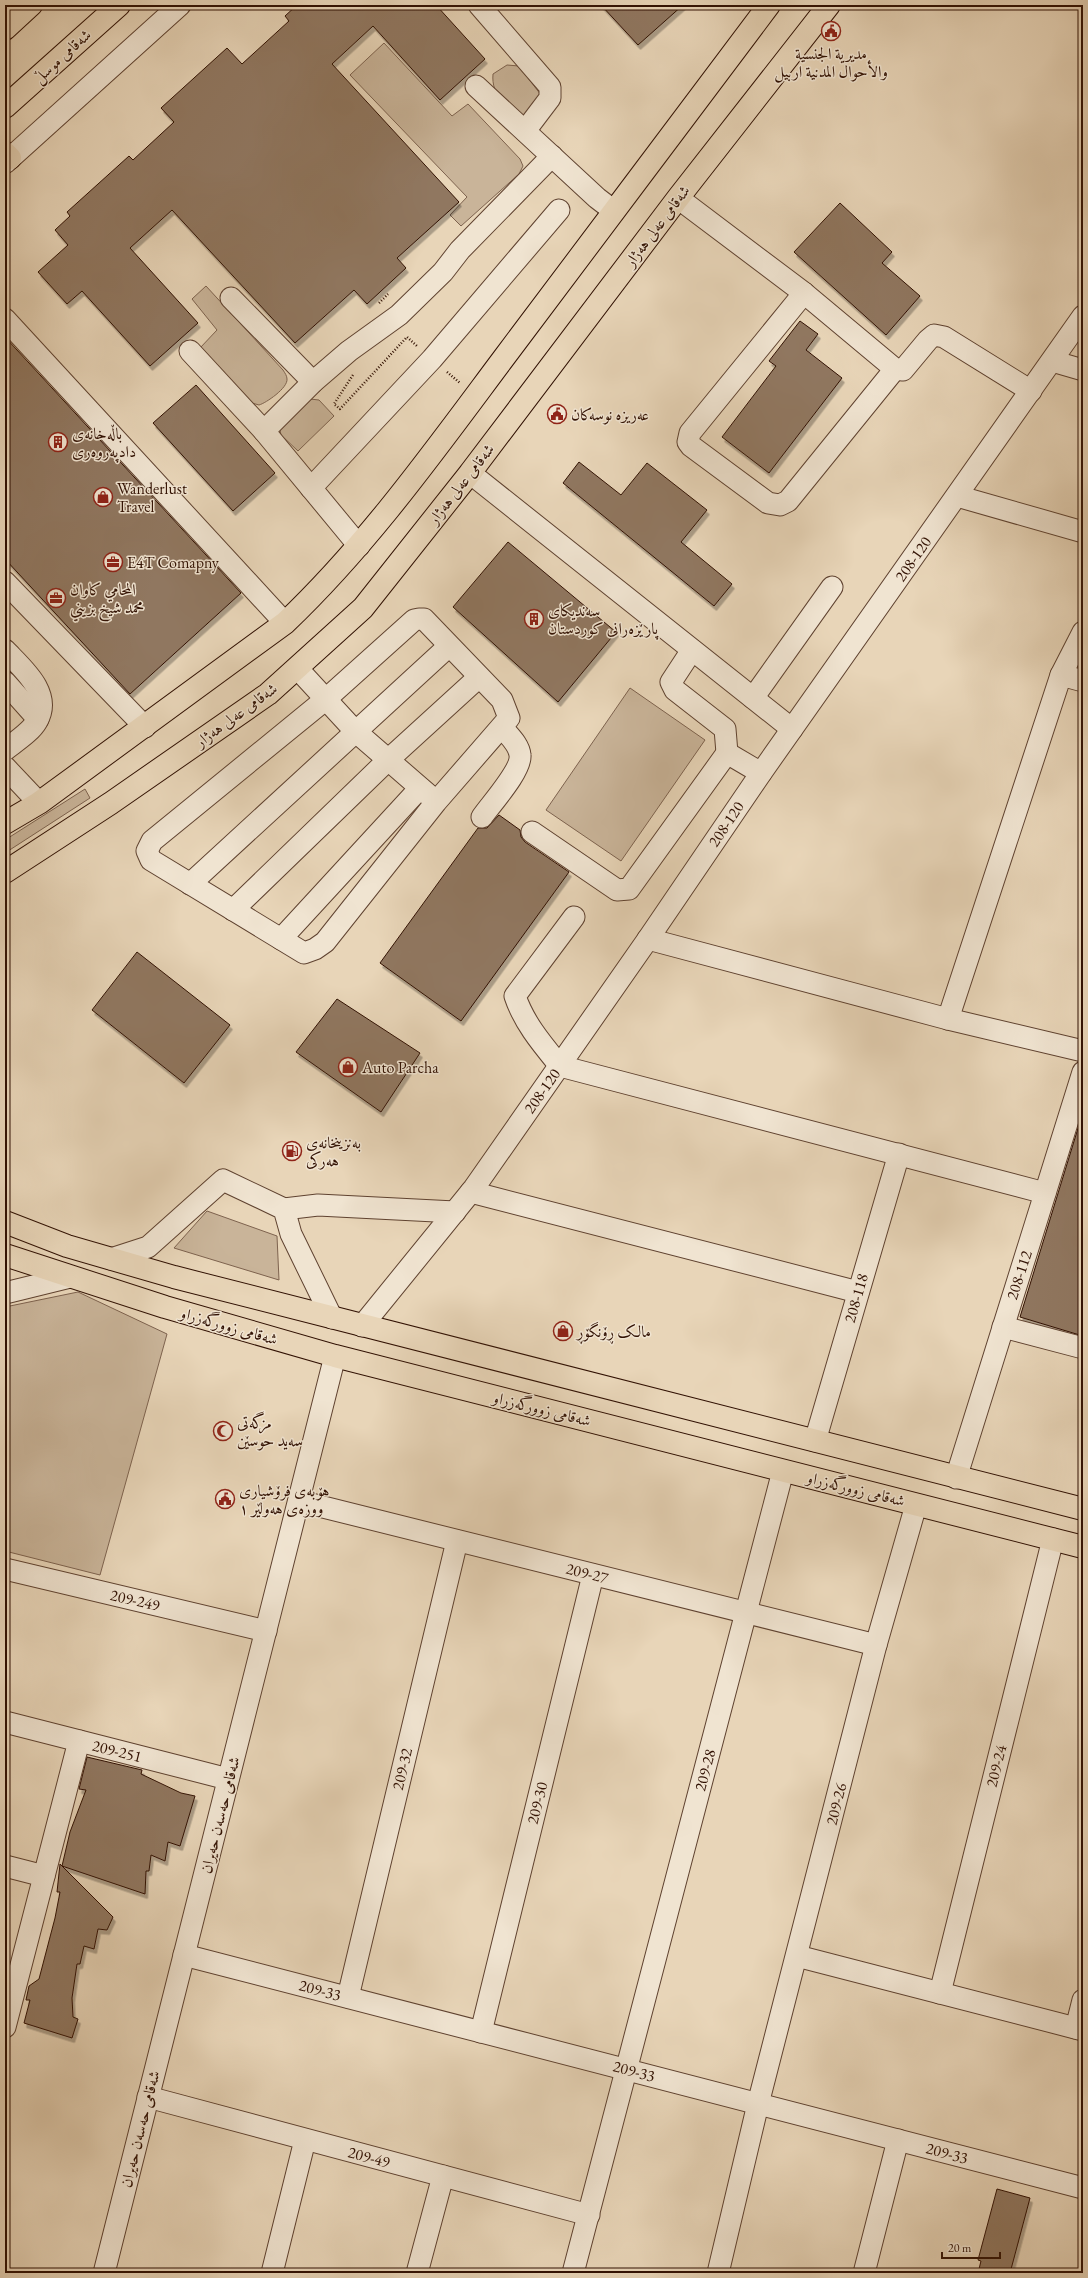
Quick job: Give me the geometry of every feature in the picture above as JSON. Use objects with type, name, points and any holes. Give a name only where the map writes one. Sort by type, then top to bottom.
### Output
[{"type":"main road","points":[[5,29],[31,5]]},
{"type":"main road","name":"شەقامی موسڵ","points":[[5,107],[119,5]]},
{"type":"main road","points":[[5,823],[39,802],[145,727],[285,623],[320,591],[359,546],[448,434],[769,5]]},
{"type":"main road","name":"شەقامی عەلی هەژار","points":[[5,872],[118,799],[268,694],[363,608],[470,473],[678,198],[829,5]]},
{"type":"main road","name":"شەقامی زوورگەزراو","points":[[5,1222],[67,1246],[174,1277],[956,1478],[1083,1509]]},
{"type":"main road","name":"شەقامی زوورگەزراو","points":[[5,1255],[165,1307],[335,1356],[1083,1547]]},
{"type":"street","points":[[7,158],[180,5]]},
{"type":"street","points":[[479,5],[550,87],[550,98],[525,131]]},
{"type":"street","points":[[476,86],[614,211]]},
{"type":"street","points":[[264,431],[313,382],[349,351],[400,315],[443,272],[460,250],[552,156]]},
{"type":"street","points":[[678,198],[804,293],[895,369],[903,370],[928,340],[934,336],[944,337],[1031,391]]},
{"type":"street","points":[[311,488],[432,359],[559,210]]},
{"type":"street","points":[[804,293],[690,433],[688,442],[691,446],[768,503],[780,505],[788,501],[895,369]]},
{"type":"street","points":[[231,298],[313,382]]},
{"type":"street","name":"208-120","points":[[362,1326],[471,1192],[648,939],[761,773],[1083,316]]},
{"type":"street","points":[[5,319],[285,623]]},
{"type":"street","points":[[190,351],[264,431],[359,546]]},
{"type":"street","points":[[1052,361],[1083,370]]},
{"type":"street","points":[[470,473],[792,729]]},
{"type":"street","points":[[957,496],[1083,532]]},
{"type":"street","points":[[5,582],[145,727]]},
{"type":"street","points":[[753,698],[832,587]]},
{"type":"street","points":[[424,619],[480,677],[502,700],[509,718],[436,802],[325,942],[315,949],[304,953],[151,860],[148,850],[152,841],[326,699],[414,620],[424,619]]},
{"type":"street","points":[[948,1019],[1061,675],[1083,632]]},
{"type":"street","points":[[190,884],[355,731],[450,646]]},
{"type":"street","points":[[5,650],[28,676],[42,696],[41,711],[38,719],[5,750]]},
{"type":"street","points":[[532,832],[617,890],[629,889],[727,753],[726,729],[675,690],[671,682],[692,650]]},
{"type":"street","points":[[298,668],[355,731],[436,802]]},
{"type":"street","points":[[1061,675],[1083,681]]},
{"type":"street","points":[[233,910],[388,760],[480,677]]},
{"type":"street","points":[[5,682],[38,719]]},
{"type":"street","points":[[482,817],[518,766],[520,755],[518,746],[502,727]]},
{"type":"street","points":[[727,753],[761,773]]},
{"type":"street","points":[[5,767],[39,802]]},
{"type":"street","points":[[281,939],[420,788]]},
{"type":"street","points":[[574,917],[515,996],[520,1011],[534,1034],[560,1066],[1045,1193]]},
{"type":"street","points":[[648,939],[948,1019],[1083,1051]]},
{"type":"street","name":"208-112","points":[[956,1478],[1083,1072]]},
{"type":"street","name":"208-118","points":[[814,1441],[899,1154]]},
{"type":"street","points":[[110,1259],[148,1247],[223,1180],[284,1209],[318,1205],[455,1212]]},
{"type":"street","points":[[471,1192],[858,1292]]},
{"type":"street","points":[[284,1209],[291,1234],[332,1318]]},
{"type":"street","points":[[5,1293],[70,1277]]},
{"type":"street","points":[[1003,1327],[1083,1348]]},
{"type":"street","name":"شەقامی حەسەن حەیران","points":[[104,2273],[335,1356]]},
{"type":"street","name":"209-28","points":[[573,2273],[783,1471]]},
{"type":"street","name":"209-27","points":[[298,1501],[876,1645]]},
{"type":"street","name":"209-26","points":[[718,2273],[758,2104],[876,1645],[916,1505]]},
{"type":"street","name":"209-24","points":[[940,1993],[1053,1540]]},
{"type":"street","name":"209-32","points":[[348,1997],[457,1541]]},
{"type":"street","name":"209-249","points":[[5,1569],[266,1631]]},
{"type":"street","name":"209-30","points":[[481,2032],[593,1574]]},
{"type":"street","name":"209-251","points":[[5,1722],[228,1779]]},
{"type":"street","points":[[5,2027],[10,1989],[44,1876],[79,1741]]},
{"type":"street","points":[[5,1866],[44,1876]]},
{"type":"street","name":"209-33","points":[[184,1955],[1083,2188]]},
{"type":"street","points":[[797,1956],[1079,2029],[1083,2000]]},
{"type":"street","name":"209-49","points":[[148,2098],[589,2215]]},
{"type":"street","points":[[272,2273],[305,2140]]},
{"type":"street","points":[[864,2273],[898,2140]]},
{"type":"street","points":[[417,2273],[443,2176]]},
{"type":"path","points":[[349,351],[355,373],[334,404],[340,409],[407,337],[462,385]]},
{"type":"shaded area","points":[[384,43],[452,116],[468,104],[520,159],[523,166],[519,174],[461,226],[450,215],[467,197],[350,75]]},
{"type":"shaded area","points":[[507,65],[519,66],[541,95],[522,119],[501,100],[497,94],[493,82],[493,74]]},
{"type":"shaded area","points":[[206,286],[286,374],[287,379],[284,387],[276,395],[262,404],[259,405],[252,403],[200,348],[217,330],[192,299]]},
{"type":"shaded area","points":[[310,399],[319,400],[334,416],[298,451],[281,435],[280,430]]},
{"type":"shaded area","points":[[630,688],[705,740],[621,861],[546,810]]},
{"type":"shaded area","points":[[85,789],[90,798],[5,853],[5,840]]},
{"type":"shaded area","points":[[207,1211],[277,1236],[279,1280],[174,1248]]},
{"type":"shaded area","points":[[78,1292],[167,1334],[100,1575],[5,1551],[5,1307]]},
{"type":"building","points":[[297,5],[436,5],[485,59],[440,100],[373,26],[332,64],[459,202],[397,258],[406,268],[367,304],[354,290],[295,343],[172,210],[130,248],[198,323],[150,366],[82,291],[67,304],[38,272],[68,245],[55,230],[70,216],[67,212],[129,156],[133,160],[174,122],[161,108],[227,48],[242,64],[289,21],[285,16]]},
{"type":"building","points":[[601,5],[683,5],[638,45]]},
{"type":"building","points":[[840,203],[892,252],[882,263],[920,296],[886,335],[794,252]]},
{"type":"building","points":[[800,321],[818,334],[806,350],[842,378],[769,473],[722,437],[776,366],[769,361]]},
{"type":"building","name":"باڵەخانەی دادپەروەری","points":[[5,337],[241,593],[130,694],[5,559]]},
{"type":"building","points":[[196,385],[275,473],[233,511],[153,423]]},
{"type":"building","points":[[579,462],[621,495],[647,463],[707,510],[681,542],[732,584],[714,606],[563,483]]},
{"type":"building","name":"سەندیکای پارێزەرانی کوردستان","points":[[508,542],[616,632],[558,702],[453,607]]},
{"type":"building","points":[[499,815],[520,830],[521,837],[525,842],[569,872],[461,1021],[380,963],[478,828],[487,828]]},
{"type":"building","points":[[137,952],[230,1025],[184,1083],[92,1010]]},
{"type":"building","points":[[337,999],[420,1053],[381,1112],[296,1052]]},
{"type":"building","points":[[1079,1125],[1083,1125],[1083,1336],[1020,1317]]},
{"type":"building","points":[[87,1757],[142,1770],[141,1774],[181,1793],[195,1796],[180,1846],[168,1842],[165,1861],[151,1855],[149,1871],[146,1871],[145,1894],[62,1866],[70,1832],[86,1790],[79,1789]]},
{"type":"building","points":[[60,1864],[113,1917],[107,1930],[98,1929],[94,1949],[84,1946],[80,1964],[77,1964],[72,1998],[73,2017],[78,2019],[72,2038],[24,2023],[30,2000],[26,2000],[29,1986],[39,1979],[55,1918],[60,1892],[57,1892]]},
{"type":"building","points":[[997,2189],[1030,2198],[1010,2273],[978,2273],[981,2261],[978,2260]]},
{"type":"place","name":"مديرية الجنسية والأحوال المدنية اربيل","points":[[831,31]]},
{"type":"place","name":"عەریزە نوسەکان","points":[[557,414]]},
{"type":"place","name":"باڵەخانەی دادپەروەری","points":[[58,442]]},
{"type":"place","name":"Wanderlust Travel","points":[[103,497]]},
{"type":"place","name":"E4T Comapny","points":[[113,562]]},
{"type":"place","name":"المحامي كاوان محمد شيخ بزيني","points":[[56,598]]},
{"type":"place","name":"سەندیکای پارێزەرانی کوردستان","points":[[534,619]]},
{"type":"place","name":"Auto Parcha","points":[[348,1067]]},
{"type":"place","name":"بەنزینخانەی هەرکی","points":[[292,1151]]},
{"type":"place","name":"مالک ڕۆنگۆڕ","points":[[563,1331]]},
{"type":"place","name":"مزگەتی سەید حوسێن","points":[[223,1431]]},
{"type":"place","name":"هۆبەی فرۆشیاری ووزەی هەولێر ١","points":[[225,1499]]}]
